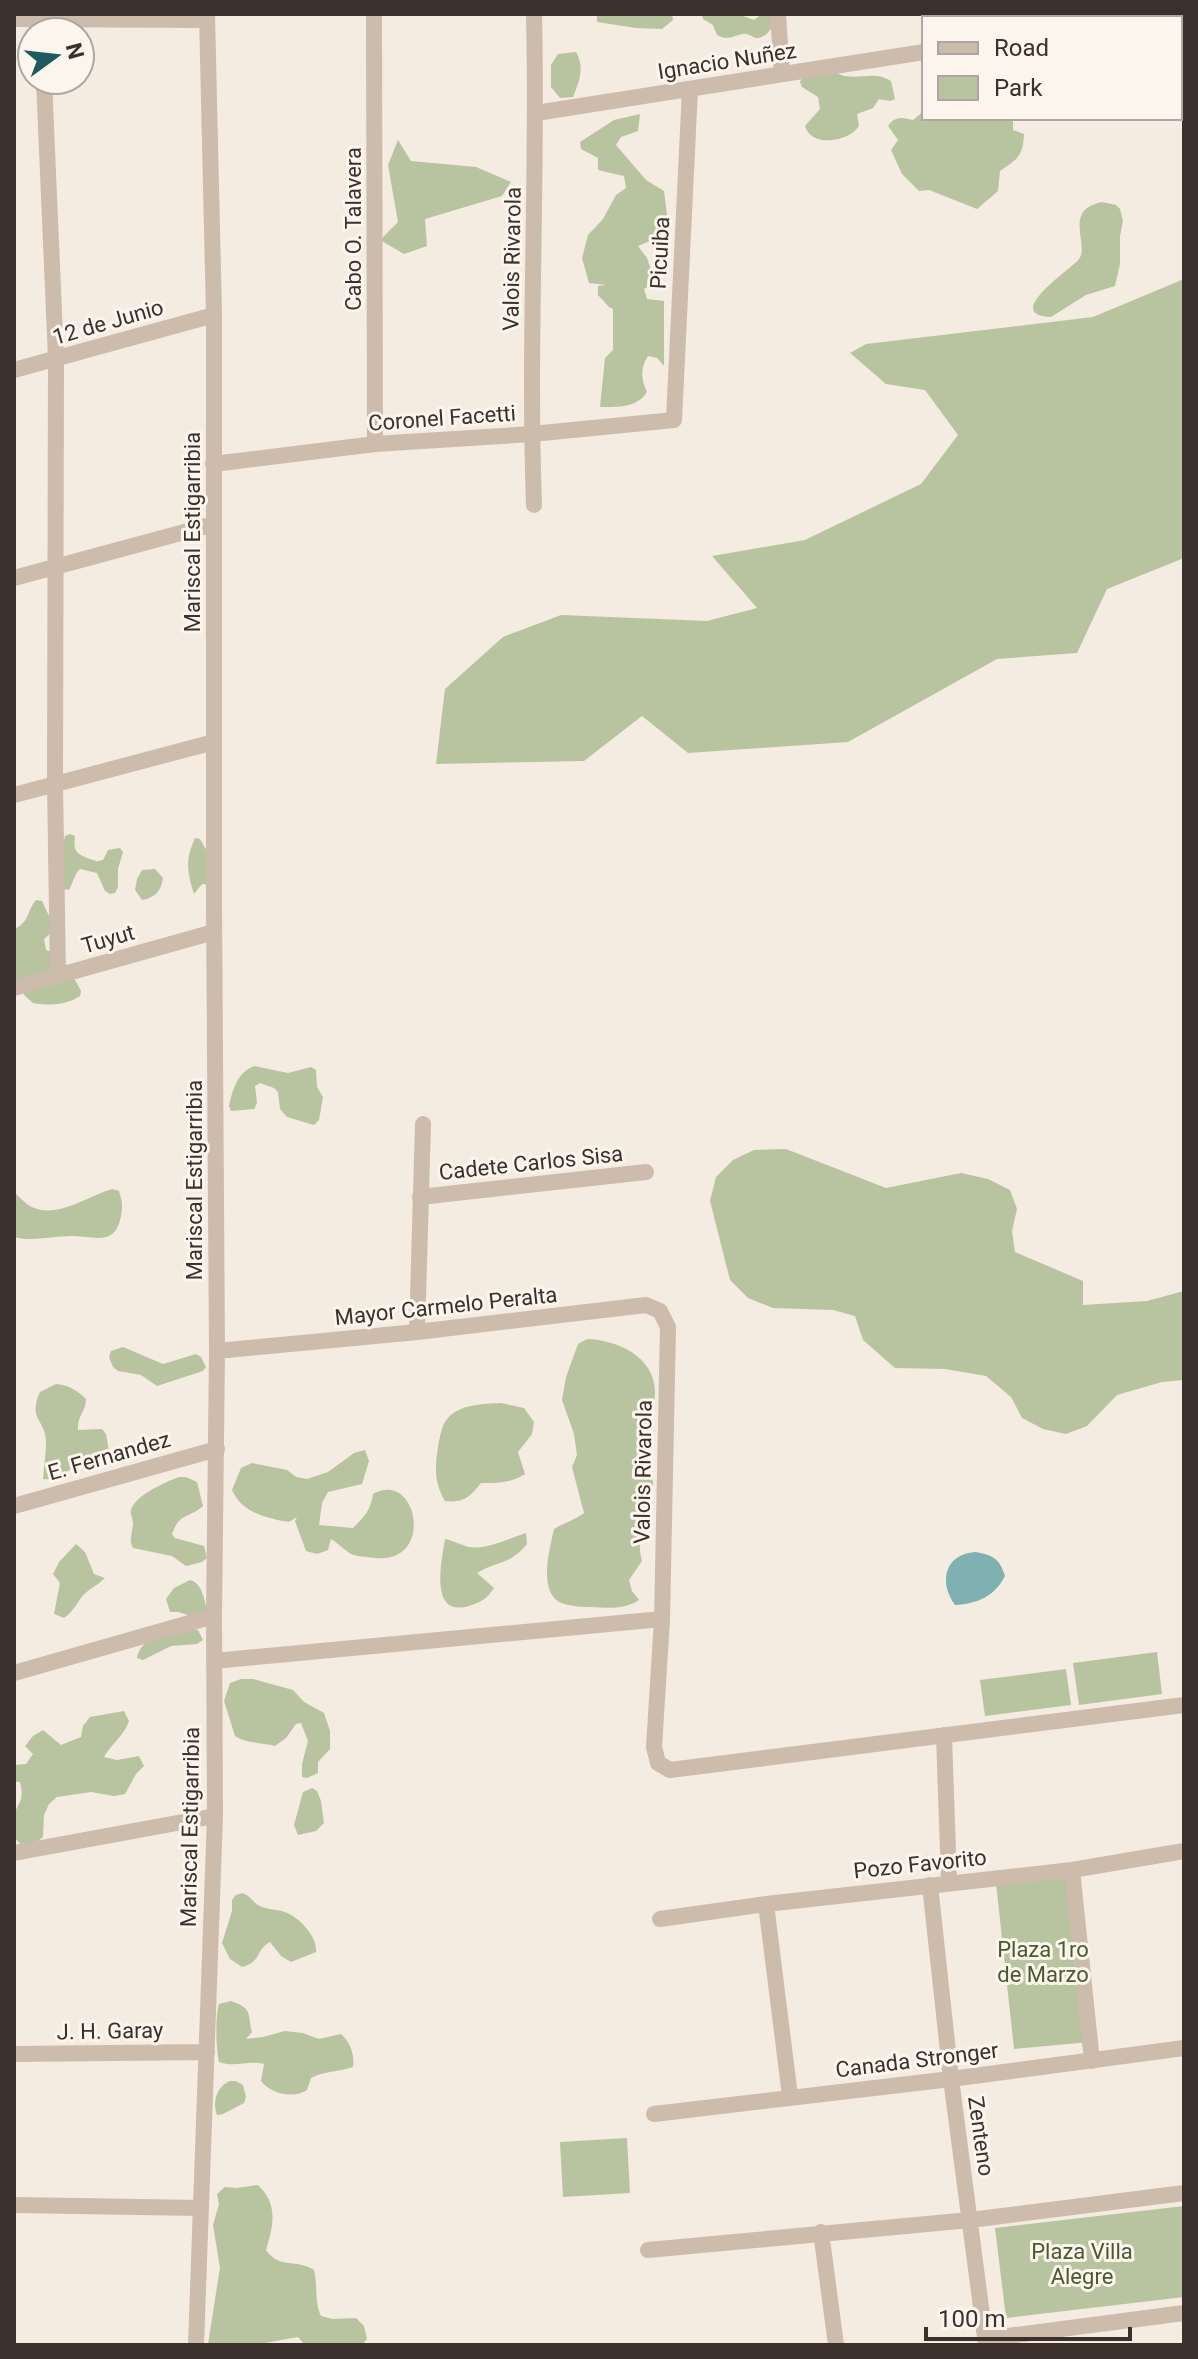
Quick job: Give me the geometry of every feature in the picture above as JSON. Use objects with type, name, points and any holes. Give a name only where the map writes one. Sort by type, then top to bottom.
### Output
[{"type":"street","name":"Cabo O. Talavera","points":[[374,14],[375,444]]},
{"type":"street","name":"Valois Rivarola","points":[[534,14],[534,505]]},
{"type":"street","points":[[778,14],[782,74]]},
{"type":"street","points":[[96,20],[207,17]]},
{"type":"street","name":"Mariscal Estigarribia","points":[[196,2345],[215,1816],[217,1449],[214,315],[207,17]]},
{"type":"street","name":"Ignacio Nuñez","points":[[536,113],[922,52]]},
{"type":"street","name":"Picuiba","points":[[674,420],[690,89]]},
{"type":"street","points":[[45,96],[56,359],[58,976]]},
{"type":"street","name":"12 de Junio","points":[[14,370],[214,315]]},
{"type":"street","name":"Coronel Facetti","points":[[213,464],[375,444],[532,434],[674,420]]},
{"type":"street","points":[[14,578],[214,524]]},
{"type":"street","points":[[14,795],[214,742]]},
{"type":"street","name":"Tuyut","points":[[14,988],[214,932]]},
{"type":"street","points":[[417,1332],[423,1124]]},
{"type":"street","name":"Cadete Carlos Sisa","points":[[420,1197],[646,1172]]},
{"type":"street","name":"Mayor Carmelo Peralta","points":[[217,1351],[417,1332],[646,1305],[660,1311],[668,1327]]},
{"type":"street","name":"Valois Rivarola","points":[[668,1327],[662,1619],[654,1747],[658,1763],[670,1770],[944,1735]]},
{"type":"street","name":"E. Fernandez","points":[[14,1506],[217,1449]]},
{"type":"street","points":[[14,1673],[214,1616]]},
{"type":"street","points":[[214,1661],[662,1619]]},
{"type":"street","points":[[949,1882],[944,1735],[1184,1705]]},
{"type":"street","points":[[14,1853],[215,1816]]},
{"type":"street","name":"Pozo Favorito","points":[[660,1919],[949,1882],[1072,1870],[1184,1851]]},
{"type":"street","points":[[1072,1870],[1092,2061]]},
{"type":"street","name":"Zenteno","points":[[930,1885],[951,2079],[986,2342]]},
{"type":"street","points":[[766,1904],[790,2096]]},
{"type":"street","name":"Canada Stronger","points":[[654,2114],[1184,2048]]},
{"type":"street","name":"J. H. Garay","points":[[14,2054],[207,2052]]},
{"type":"street","points":[[648,2250],[970,2220],[1184,2193]]},
{"type":"street","points":[[14,2205],[201,2208]]},
{"type":"street","points":[[821,2232],[836,2345]]},
{"type":"street","points":[[986,2342],[1184,2313]]},
{"type":"green space","points":[[597,14],[672,14],[673,20],[662,29],[636,28],[597,22]]},
{"type":"green space","points":[[702,14],[742,14],[754,20],[762,14],[777,14],[773,26],[760,38],[745,34],[727,38],[717,35],[713,25],[703,19]]},
{"type":"green space","points":[[576,52],[581,69],[577,86],[573,97],[560,98],[551,87],[551,65],[558,54]]},
{"type":"green space","points":[[827,67],[845,76],[885,78],[891,81],[895,99],[879,99],[873,108],[857,114],[859,126],[847,136],[830,140],[815,138],[805,126],[820,109],[818,97],[802,87],[800,82],[803,76]]},
{"type":"green space","points":[[922,113],[922,120],[1013,120],[1013,130],[1024,134],[1022,148],[1018,157],[1000,171],[998,191],[977,209],[929,190],[919,191],[902,174],[891,150],[898,140],[888,126],[899,118],[913,120]]},
{"type":"green space","points":[[640,114],[638,131],[621,137],[616,145],[646,180],[664,191],[667,214],[659,237],[638,246],[647,258],[655,282],[644,289],[647,299],[664,301],[664,366],[657,358],[648,356],[643,370],[647,392],[643,397],[626,406],[600,407],[605,358],[613,350],[613,309],[598,295],[598,286],[606,285],[589,283],[582,258],[588,235],[603,219],[616,195],[626,188],[624,176],[598,170],[598,158],[581,149],[580,142],[614,120]]},
{"type":"green space","points":[[398,140],[411,161],[476,167],[511,182],[502,196],[425,219],[427,246],[404,254],[380,240],[398,222],[388,165]]},
{"type":"green space","points":[[1102,202],[1116,205],[1123,221],[1115,286],[1086,295],[1051,317],[1037,314],[1033,308],[1036,300],[1082,253],[1080,220],[1083,212]]},
{"type":"green space","points":[[1184,279],[1184,558],[1107,589],[1077,653],[997,659],[848,742],[688,753],[642,716],[584,761],[436,764],[445,689],[503,637],[561,615],[707,621],[757,608],[712,556],[805,540],[921,484],[958,435],[925,390],[886,384],[850,353],[866,344],[1093,317]]},
{"type":"green space","points":[[65,836],[75,836],[75,849],[96,861],[103,860],[108,850],[120,848],[123,852],[115,893],[105,891],[97,873],[80,869],[69,890],[64,889],[62,848]]},
{"type":"green space","points":[[195,838],[200,839],[208,853],[213,885],[202,884],[194,894],[188,866]]},
{"type":"green space","points":[[155,869],[163,878],[161,887],[154,896],[142,900],[135,890],[137,879],[142,870]]},
{"type":"green space","points":[[36,900],[42,901],[49,916],[54,918],[52,932],[44,939],[46,950],[52,952],[81,991],[80,996],[63,1003],[33,1003],[24,995],[22,978],[14,981],[15,929],[26,919]]},
{"type":"green space","points":[[254,1066],[288,1073],[311,1067],[316,1070],[317,1087],[323,1097],[319,1120],[314,1125],[287,1117],[280,1109],[278,1092],[260,1083],[255,1086],[257,1103],[254,1109],[231,1111],[229,1106],[237,1082],[243,1073]]},
{"type":"green space","points":[[786,1149],[886,1188],[961,1173],[988,1179],[1010,1190],[1017,1209],[1012,1231],[1015,1252],[1083,1281],[1083,1305],[1147,1301],[1184,1291],[1184,1380],[1162,1382],[1117,1395],[1087,1426],[1066,1434],[1043,1429],[1022,1418],[1011,1397],[986,1376],[945,1369],[895,1368],[863,1340],[855,1316],[833,1310],[773,1308],[748,1298],[730,1280],[710,1201],[716,1177],[733,1160],[754,1150]]},
{"type":"green space","points":[[113,1189],[119,1191],[122,1209],[118,1226],[109,1236],[14,1237],[14,1192],[34,1208],[54,1210]]},
{"type":"green space","points":[[587,1339],[610,1343],[632,1352],[648,1368],[655,1391],[645,1452],[653,1484],[640,1538],[642,1561],[629,1580],[639,1600],[616,1608],[559,1602],[549,1588],[547,1578],[554,1529],[584,1513],[572,1467],[577,1455],[574,1434],[562,1400],[566,1377],[578,1344]]},
{"type":"green space","points":[[123,1347],[163,1364],[196,1354],[206,1367],[203,1371],[157,1386],[141,1375],[118,1371],[113,1367],[109,1357],[111,1351]]},
{"type":"green space","points":[[56,1384],[72,1388],[86,1399],[78,1430],[102,1429],[109,1451],[106,1456],[75,1466],[58,1477],[43,1479],[46,1440],[36,1408],[40,1392]]},
{"type":"green space","points":[[501,1403],[524,1408],[534,1422],[532,1434],[518,1452],[525,1474],[509,1481],[481,1483],[466,1498],[445,1501],[436,1472],[444,1423],[453,1413],[466,1407]]},
{"type":"green space","points":[[365,1450],[369,1461],[362,1484],[328,1492],[322,1503],[319,1525],[353,1528],[371,1505],[373,1494],[388,1490],[401,1494],[414,1519],[413,1534],[407,1547],[395,1556],[376,1558],[354,1555],[331,1539],[328,1550],[317,1554],[306,1551],[295,1521],[297,1517],[289,1522],[256,1513],[242,1504],[232,1490],[241,1468],[252,1463],[287,1470],[296,1477],[307,1479],[328,1472],[354,1453]]},
{"type":"green space","points":[[179,1477],[197,1482],[203,1506],[181,1519],[172,1534],[175,1538],[204,1546],[207,1558],[186,1566],[172,1556],[133,1548],[131,1541],[134,1504],[152,1490]]},
{"type":"green space","points":[[526,1533],[527,1544],[515,1556],[477,1573],[494,1588],[486,1597],[469,1606],[448,1604],[440,1585],[445,1539],[476,1547]]},
{"type":"green space","points":[[76,1544],[85,1552],[94,1574],[105,1578],[85,1594],[64,1618],[54,1614],[60,1583],[53,1574],[59,1562]]},
{"type":"green space","points":[[190,1580],[200,1589],[208,1613],[198,1618],[170,1612],[166,1599],[174,1588]]},
{"type":"green space","points":[[181,1629],[198,1630],[203,1640],[197,1644],[171,1646],[143,1660],[137,1658],[148,1641]]},
{"type":"green space","points":[[1157,1652],[1162,1694],[1079,1705],[1073,1663]]},
{"type":"green space","points":[[1066,1669],[1071,1705],[985,1716],[980,1680]]},
{"type":"green space","points":[[253,1679],[293,1690],[304,1702],[324,1713],[330,1731],[330,1749],[318,1762],[318,1773],[302,1777],[308,1741],[301,1723],[296,1724],[286,1738],[275,1746],[249,1742],[235,1736],[224,1701],[230,1683]]},
{"type":"green space","points":[[124,1711],[129,1721],[127,1726],[104,1757],[117,1760],[139,1756],[144,1766],[125,1794],[114,1796],[91,1792],[57,1797],[44,1815],[43,1837],[34,1845],[22,1846],[14,1837],[13,1818],[22,1794],[20,1782],[14,1782],[14,1765],[26,1764],[33,1754],[25,1746],[43,1730],[61,1745],[81,1737],[83,1726],[90,1717]]},
{"type":"green space","points":[[312,1788],[317,1791],[321,1801],[324,1823],[316,1831],[298,1835],[294,1825],[303,1792]]},
{"type":"green space","name":"Plaza 1ro de Marzo","points":[[1073,1875],[1090,2042],[1014,2049],[996,1883]]},
{"type":"green space","points":[[242,1893],[259,1906],[284,1912],[297,1919],[311,1935],[316,1952],[291,1962],[281,1956],[270,1942],[248,1965],[242,1967],[230,1959],[222,1943],[232,1911],[232,1900]]},
{"type":"green space","points":[[231,2001],[248,2012],[252,2032],[246,2039],[285,2031],[319,2039],[341,2034],[351,2049],[353,2067],[311,2078],[307,2090],[289,2095],[271,2089],[261,2081],[264,2064],[219,2062],[216,2033],[219,2004]]},
{"type":"green space","points":[[230,2081],[243,2085],[244,2103],[217,2115],[217,2095]]},
{"type":"green space","points":[[627,2138],[630,2193],[563,2197],[560,2142]]},
{"type":"green space","points":[[258,2185],[272,2208],[266,2250],[277,2260],[314,2270],[321,2316],[356,2318],[364,2326],[367,2339],[362,2345],[309,2345],[298,2337],[254,2345],[208,2344],[220,2268],[213,2225],[219,2204],[217,2194],[225,2187]]},
{"type":"green space","name":"Plaza Villa Alegre","points":[[1184,2206],[1184,2297],[1006,2318],[995,2228]]},
{"type":"water","points":[[975,1552],[994,1558],[1005,1576],[996,1589],[984,1598],[955,1605],[947,1587],[947,1571],[957,1558]]}]
